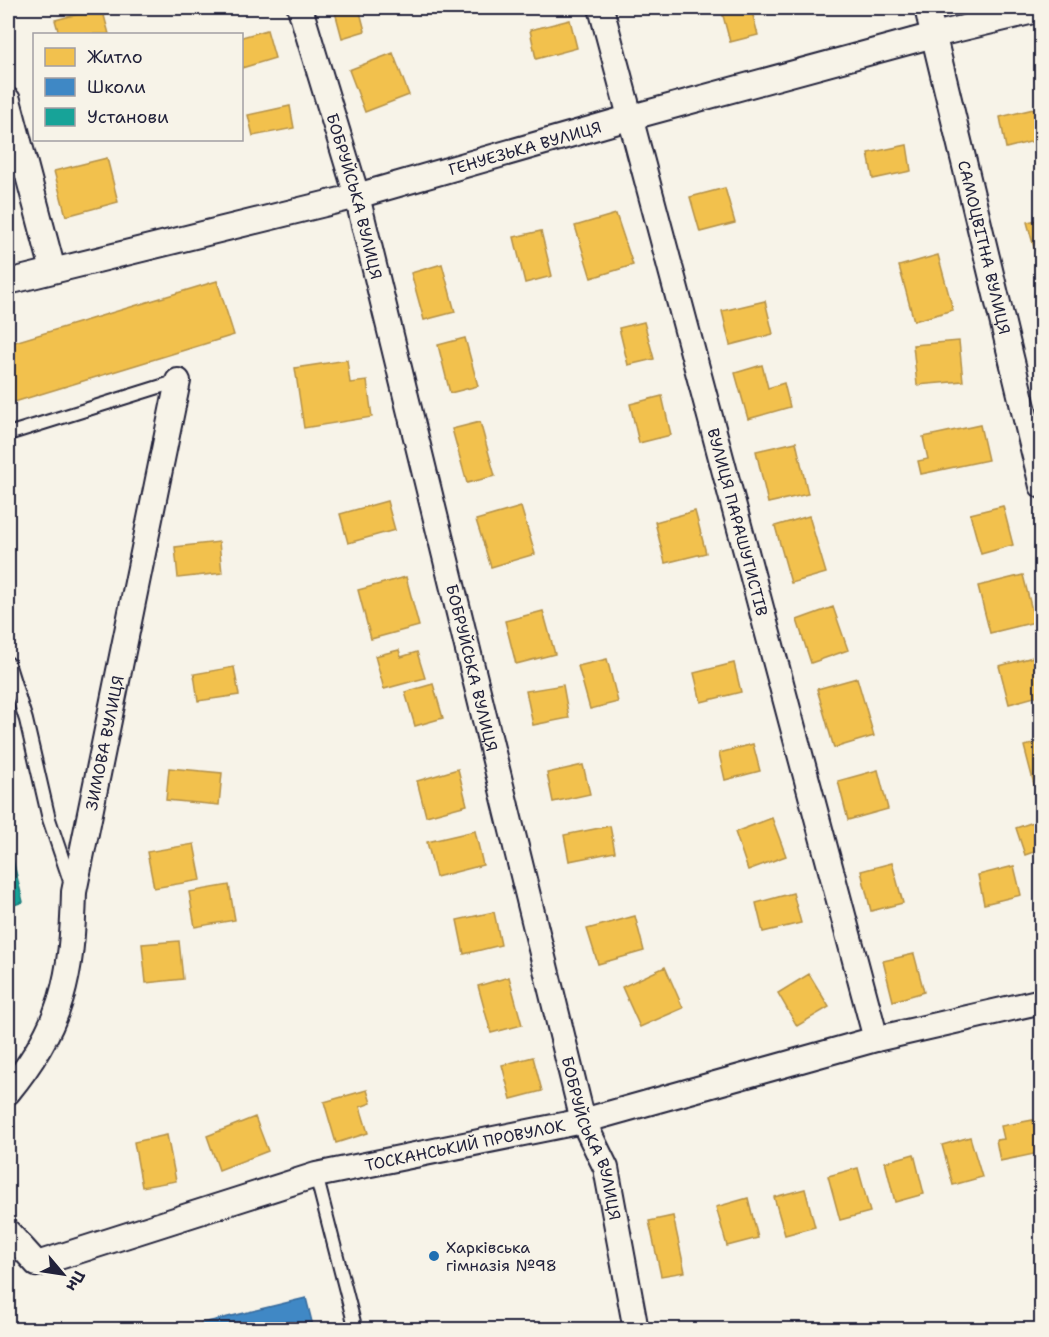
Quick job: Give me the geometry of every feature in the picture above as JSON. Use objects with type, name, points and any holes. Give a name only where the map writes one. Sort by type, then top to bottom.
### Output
[{"type":"street","name":"БОБРУЙСЬКА ВУЛИЦЯ","points":[[300,8],[357,196],[583,1121],[606,1168],[636,1329]]},
{"type":"street","name":"ВУЛИЦЯ ПАРАШУТИСТІВ","points":[[602,8],[876,1039]]},
{"type":"street","name":"САМОЦВІТНА ВУЛИЦЯ","points":[[927,8],[1041,486]]},
{"type":"street","name":"ГЕНУЕЗЬКА ВУЛИЦЯ","points":[[8,282],[357,196],[632,117],[934,35],[1041,9]]},
{"type":"street","points":[[8,100],[53,270]]},
{"type":"street","name":"ЗИМОВА ВУЛИЦЯ","points":[[8,1092],[28,1068],[53,1026],[68,979],[73,940],[74,892],[178,381]]},
{"type":"street","name":"ТОСКАНСЬКИЙ ПРОВУЛОК","points":[[8,1232],[37,1264],[316,1175],[583,1121],[876,1039],[1041,1001]]},
{"type":"lane","points":[[8,434],[178,381]]},
{"type":"lane","points":[[8,663],[26,720],[49,819],[74,892]]},
{"type":"lane","points":[[316,1175],[356,1329]]},
{"type":"building: Житло","points":[[102,8],[109,33],[59,33],[55,20]]},
{"type":"building: Житло","points":[[334,8],[359,8],[365,31],[342,38]]},
{"type":"building: Житло","points":[[721,8],[751,8],[758,35],[730,42]]},
{"type":"building: Житло","points":[[570,20],[577,48],[536,59],[530,30]]},
{"type":"building: Житло","points":[[267,30],[275,58],[243,68],[243,37]]},
{"type":"building: Житло","points":[[393,53],[409,95],[365,112],[349,70]]},
{"type":"building: Житло","points":[[290,106],[294,128],[253,136],[248,115]]},
{"type":"building: Житло","points":[[1042,107],[1042,139],[1006,148],[1000,117]]},
{"type":"building: Житло","points":[[907,145],[911,171],[873,179],[868,153]]},
{"type":"building: Житло","points":[[107,158],[118,202],[66,216],[54,171]]},
{"type":"building: Житло","points":[[725,188],[735,223],[700,232],[690,197]]},
{"type":"building: Житло","points":[[616,214],[633,265],[591,278],[575,226]]},
{"type":"building: Житло","points":[[1042,219],[1042,250],[1035,251],[1027,222]]},
{"type":"building: Житло","points":[[541,231],[552,276],[525,283],[514,237]]},
{"type":"building: Житло","points":[[938,255],[953,310],[914,321],[899,266]]},
{"type":"building: Житло","points":[[442,264],[455,312],[424,320],[411,273]]},
{"type":"building: Житло","points":[[217,281],[234,335],[8,404],[8,344]]},
{"type":"building: Житло","points":[[765,301],[773,334],[730,345],[722,311]]},
{"type":"building: Житло","points":[[644,322],[654,359],[628,365],[619,328]]},
{"type":"building: Житло","points":[[465,338],[478,386],[450,393],[438,345]]},
{"type":"building: Житло","points":[[959,341],[963,381],[917,385],[913,345]]},
{"type":"building: Житло","points":[[347,360],[350,383],[367,381],[372,417],[304,428],[295,368]]},
{"type":"building: Житло","points":[[762,365],[768,388],[784,383],[790,407],[748,419],[735,373]]},
{"type":"building: Житло","points":[[662,396],[671,435],[639,443],[630,404]]},
{"type":"building: Житло","points":[[480,422],[495,476],[467,483],[452,429]]},
{"type":"building: Житло","points":[[980,425],[988,460],[921,474],[918,461],[928,459],[923,437]]},
{"type":"building: Житло","points":[[796,442],[808,494],[768,503],[756,451]]},
{"type":"building: Житло","points":[[387,501],[395,530],[348,543],[340,514]]},
{"type":"building: Житло","points":[[1003,506],[1013,545],[981,554],[970,514]]},
{"type":"building: Житло","points":[[521,507],[535,554],[491,567],[476,520]]},
{"type":"building: Житло","points":[[695,511],[706,553],[665,563],[655,522]]},
{"type":"building: Житло","points":[[809,516],[826,573],[791,583],[775,526]]},
{"type":"building: Житло","points":[[219,542],[222,573],[178,578],[175,547]]},
{"type":"building: Житло","points":[[1023,575],[1035,622],[990,633],[978,586]]},
{"type":"building: Житло","points":[[406,577],[419,626],[371,639],[358,590]]},
{"type":"building: Житло","points":[[833,607],[848,650],[811,663],[797,620]]},
{"type":"building: Житло","points":[[543,611],[555,654],[516,664],[505,621]]},
{"type":"building: Житло","points":[[399,650],[401,657],[417,652],[425,678],[384,689],[375,656]]},
{"type":"building: Житло","points":[[1037,656],[1042,673],[1042,695],[1009,704],[999,666]]},
{"type":"building: Житло","points":[[607,659],[618,702],[590,709],[578,666]]},
{"type":"building: Житло","points":[[734,663],[741,692],[701,702],[694,673]]},
{"type":"building: Житло","points":[[234,667],[239,695],[198,701],[194,674]]},
{"type":"building: Житло","points":[[857,678],[874,736],[834,748],[817,689]]},
{"type":"building: Житло","points":[[433,684],[443,718],[415,726],[405,692]]},
{"type":"building: Житло","points":[[563,685],[569,718],[533,725],[526,691]]},
{"type":"building: Житло","points":[[1042,742],[1042,786],[1035,788],[1024,746]]},
{"type":"building: Житло","points":[[753,744],[760,771],[725,780],[719,753]]},
{"type":"building: Житло","points":[[583,765],[590,794],[553,802],[547,773]]},
{"type":"building: Житло","points":[[169,768],[222,773],[219,805],[166,800]]},
{"type":"building: Житло","points":[[458,769],[467,805],[426,816],[417,781]]},
{"type":"building: Житло","points":[[878,770],[888,809],[848,820],[838,781]]},
{"type":"building: Житло","points":[[772,818],[786,856],[748,870],[735,832]]},
{"type":"building: Житло","points":[[1042,819],[1042,849],[1025,855],[1016,828]]},
{"type":"building: Житло","points":[[610,826],[615,852],[569,861],[564,835]]},
{"type":"building: Житло","points":[[475,831],[483,865],[436,877],[427,842]]},
{"type":"building: Житло","points":[[194,844],[201,880],[154,888],[147,852]]},
{"type":"building: Житло","points":[[892,863],[903,903],[871,911],[861,871]]},
{"type":"building: Житло","points":[[1014,866],[1021,895],[984,904],[978,875]]},
{"type":"building: Житло","points":[[229,885],[235,920],[195,927],[189,892]]},
{"type":"building: Житло","points":[[793,893],[801,923],[763,932],[756,903]]},
{"type":"building: Житло","points":[[494,912],[501,945],[464,954],[457,920]]},
{"type":"building: Житло","points":[[635,916],[644,951],[598,964],[587,929]]},
{"type":"building: Житло","points":[[179,941],[183,979],[146,983],[142,944]]},
{"type":"building: Житло","points":[[914,954],[924,992],[893,1001],[883,961]]},
{"type":"building: Житло","points":[[665,967],[683,1008],[640,1027],[622,987]]},
{"type":"building: Житло","points":[[809,974],[829,1007],[797,1026],[778,993]]},
{"type":"building: Житло","points":[[509,977],[522,1025],[491,1033],[478,986]]},
{"type":"building: Житло","points":[[533,1057],[542,1091],[511,1099],[502,1065]]},
{"type":"building: Житло","points":[[367,1090],[371,1103],[360,1107],[368,1133],[336,1143],[324,1102]]},
{"type":"building: Житло","points":[[255,1117],[268,1151],[219,1170],[207,1136]]},
{"type":"building: Житло","points":[[1033,1120],[1039,1153],[1000,1161],[996,1140],[1004,1139],[1001,1126]]},
{"type":"building: Житло","points":[[167,1135],[176,1181],[142,1187],[134,1142]]},
{"type":"building: Житло","points":[[970,1137],[982,1177],[953,1185],[942,1145]]},
{"type":"building: Житло","points":[[914,1154],[924,1194],[895,1202],[885,1162]]},
{"type":"building: Житло","points":[[858,1168],[870,1212],[840,1220],[828,1176]]},
{"type":"building: Житло","points":[[805,1189],[815,1227],[785,1235],[774,1197]]},
{"type":"building: Житло","points":[[748,1198],[758,1238],[727,1246],[716,1207]]},
{"type":"building: Житло","points":[[673,1216],[685,1272],[661,1276],[649,1221]]},
{"type":"building: Школи","points":[[306,1298],[314,1330],[174,1330]]},
{"type":"building: Установи","points":[[8,839],[23,902],[8,907]]},
{"type":"place","name":"Харківська гімназія №98","points":[[434,1256]]}]
